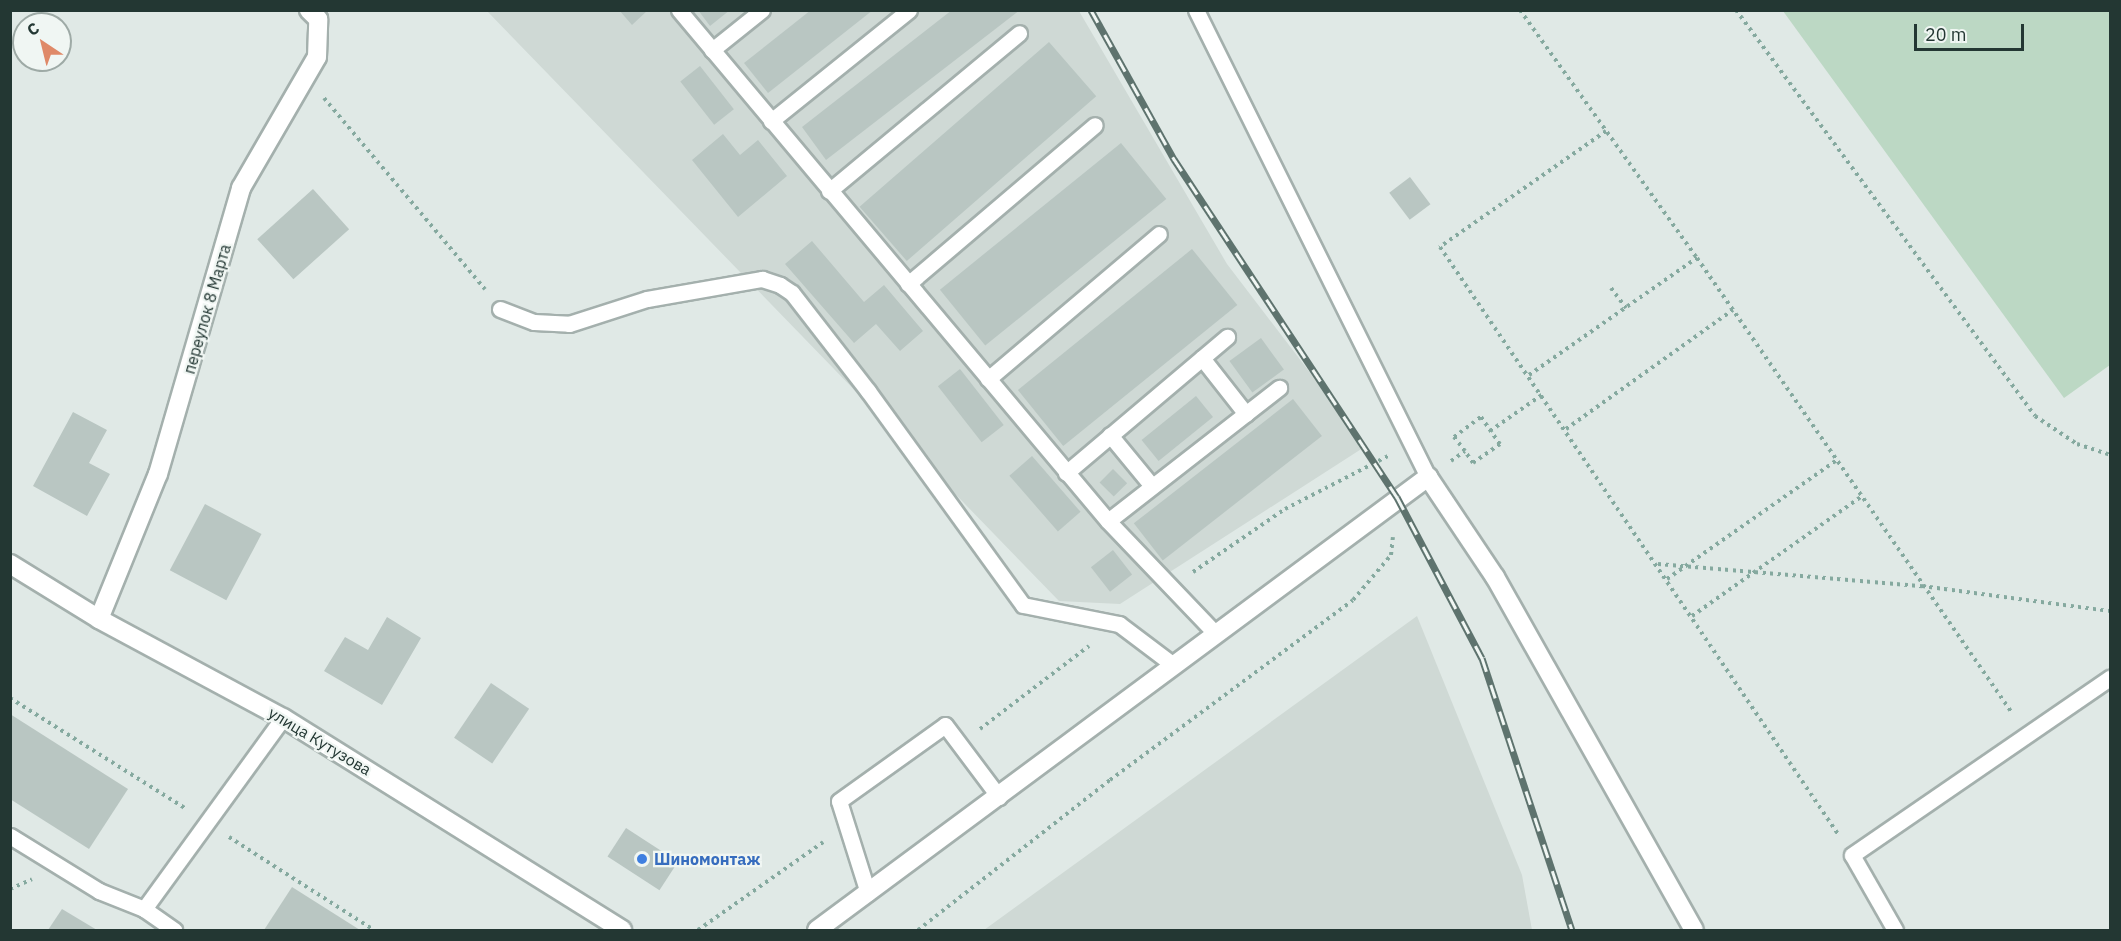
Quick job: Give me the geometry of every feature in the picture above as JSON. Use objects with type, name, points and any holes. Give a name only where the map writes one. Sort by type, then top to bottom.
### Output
[{"type":"street","name":"переулок 8 Марта","points":[[99,619],[158,474],[241,188],[318,57],[318,19],[309,10]]},
{"type":"street","points":[[817,930],[999,797],[1214,632],[1428,477],[1495,577],[1694,930]]},
{"type":"street","name":"улица Кутузова","points":[[10,564],[99,619],[283,718],[622,930]]},
{"type":"lane","points":[[679,10],[1066,473],[1108,521],[1214,632]]},
{"type":"lane","points":[[712,50],[762,10]]},
{"type":"lane","points":[[771,121],[909,10]]},
{"type":"lane","points":[[1196,10],[1410,448],[1428,477]]},
{"type":"lane","points":[[829,191],[1019,33]]},
{"type":"lane","points":[[908,284],[1095,125]]},
{"type":"lane","points":[[988,379],[1159,234]]},
{"type":"lane","points":[[500,309],[534,322],[569,324],[647,299],[762,279],[780,285],[792,293],[868,391],[1023,605],[1119,624],[1172,664]]},
{"type":"lane","points":[[1066,473],[1227,337]]},
{"type":"lane","points":[[1202,358],[1246,414]]},
{"type":"lane","points":[[1108,521],[1279,388]]},
{"type":"lane","points":[[1110,435],[1152,486]]},
{"type":"lane","points":[[1895,930],[1852,855],[2110,678]]},
{"type":"lane","points":[[144,909],[283,718]]},
{"type":"lane","points":[[868,893],[844,827],[839,801],[848,794],[945,725],[962,743],[999,797]]},
{"type":"lane","points":[[10,836],[99,891],[144,909],[174,930]]},
{"type":"path","points":[[1736,10],[2035,416],[2077,444],[2110,455]]},
{"type":"path","points":[[1521,11],[1697,258],[2027,735]]},
{"type":"path","points":[[305,77],[410,196],[500,309]]},
{"type":"path","points":[[1606,130],[1440,247],[1543,394],[1852,855]]},
{"type":"path","points":[[1529,375],[1697,258]]},
{"type":"path","points":[[1611,288],[1626,308]]},
{"type":"path","points":[[1566,429],[1733,310]]},
{"type":"path","points":[[1490,431],[1543,394]]},
{"type":"path","points":[[1481,417],[1490,431],[1500,444],[1473,463],[1454,437],[1481,417]]},
{"type":"path","points":[[1172,587],[1285,509],[1375,460],[1410,448]]},
{"type":"path","points":[[1428,477],[1465,451]]},
{"type":"path","points":[[1667,579],[1837,460]]},
{"type":"path","points":[[1692,616],[1862,496]]},
{"type":"path","points":[[918,930],[1110,780],[1353,600],[1391,555],[1394,532]]},
{"type":"path","points":[[1657,564],[1922,586],[2110,611]]},
{"type":"path","points":[[962,743],[1119,624]]},
{"type":"path","points":[[698,930],[844,827]]},
{"type":"shaded area","points":[[487,11],[1079,11],[1227,264],[1366,446],[1120,604],[1059,601]]},
{"type":"shaded area","points":[[1417,616],[1522,875],[1532,930],[984,930]]},
{"type":"green space","points":[[1783,11],[2110,11],[2110,365],[2064,398]]},
{"type":"building","points":[[619,10],[648,10],[632,25]]},
{"type":"building","points":[[698,10],[730,10],[710,26]]},
{"type":"building","points":[[811,10],[873,10],[768,93],[744,63]]},
{"type":"building","points":[[952,10],[1020,10],[826,160],[802,127]]},
{"type":"building","points":[[1049,42],[1096,96],[907,261],[860,207]]},
{"type":"building","points":[[700,66],[734,109],[714,125],[680,81]]},
{"type":"building","points":[[723,134],[740,155],[758,140],[787,176],[738,217],[692,160]]},
{"type":"building","points":[[1121,143],[1166,199],[985,346],[940,290]]},
{"type":"building","points":[[1410,177],[1430,204],[1410,220],[1389,193]]},
{"type":"building","points":[[313,189],[349,229],[293,279],[257,239]]},
{"type":"building","points":[[812,241],[864,302],[884,285],[923,331],[900,351],[876,324],[854,343],[785,264]]},
{"type":"building","points":[[1192,249],[1237,305],[1063,446],[1018,390]]},
{"type":"building","points":[[1261,338],[1284,370],[1252,392],[1229,361]]},
{"type":"building","points":[[960,369],[1004,425],[982,442],[938,386]]},
{"type":"building","points":[[1196,396],[1213,417],[1159,461],[1142,440]]},
{"type":"building","points":[[1293,399],[1322,436],[1163,560],[1134,523]]},
{"type":"building","points":[[73,412],[107,430],[89,463],[110,474],[87,516],[33,486]]},
{"type":"building","points":[[1032,456],[1081,512],[1058,532],[1009,476]]},
{"type":"building","points":[[1113,469],[1127,483],[1114,497],[1100,482]]},
{"type":"building","points":[[205,504],[262,534],[226,600],[170,570]]},
{"type":"building","points":[[1113,550],[1132,574],[1110,592],[1091,567]]},
{"type":"building","points":[[387,617],[421,638],[382,705],[324,671],[345,637],[368,650]]},
{"type":"building","points":[[491,683],[529,709],[492,763],[454,738]]},
{"type":"building","points":[[10,714],[128,789],[89,849],[10,799]]},
{"type":"building","name":"Шиномонтаж","points":[[626,828],[678,862],[659,890],[607,857]]},
{"type":"building","points":[[292,887],[360,930],[264,930]]},
{"type":"building","points":[[62,909],[97,930],[48,930]]},
{"type":"railway","points":[[1091,10],[1174,159],[1397,497],[1482,658],[1572,930]]},
{"type":"place","name":"Шиномонтаж","points":[[642,859]]}]
